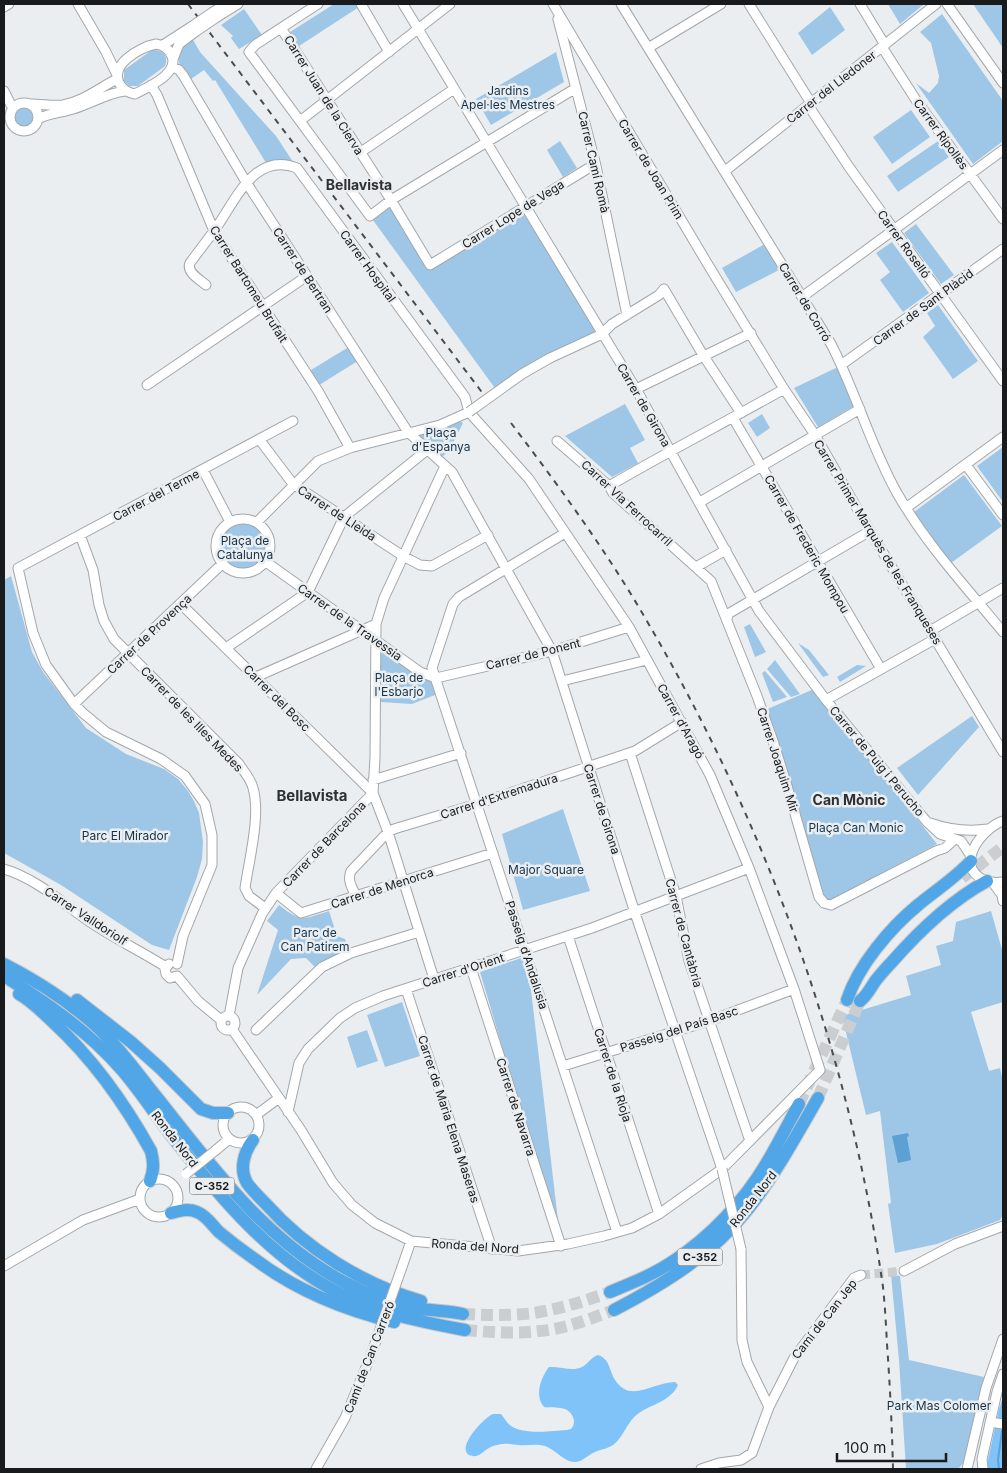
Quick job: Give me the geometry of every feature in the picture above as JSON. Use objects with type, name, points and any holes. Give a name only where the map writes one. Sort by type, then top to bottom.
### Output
[{"type":"highway","points":[[854,1001],[850,989],[881,942],[915,907],[960,872],[971,858]]},
{"type":"highway","points":[[854,1001],[861,995],[878,967],[902,938],[965,881]]},
{"type":"highway","points":[[854,1001],[865,998],[876,981],[916,936],[972,889],[990,882]]},
{"type":"highway","points":[[4,963],[12,963],[52,983],[101,1018],[160,1068],[201,1109],[213,1113],[228,1113]]},
{"type":"highway","name":"Ronda Nord","points":[[4,963],[44,986],[94,1025],[128,1061],[228,1187],[267,1227],[297,1252],[343,1282],[366,1292],[399,1304],[460,1314],[384,1288],[330,1259],[300,1236],[275,1214],[247,1182],[243,1162],[246,1149],[253,1140]]},
{"type":"highway","name":"Ronda Nord","points":[[4,976],[37,996],[85,1033],[122,1070],[174,1140],[216,1190],[247,1224],[292,1263],[338,1293],[369,1306],[393,1314],[465,1330],[445,1333],[407,1326],[371,1316],[320,1298],[258,1262],[218,1231],[206,1217],[198,1212],[182,1210],[171,1213]]},
{"type":"highway","points":[[4,985],[23,996],[68,1036],[111,1088],[151,1151],[154,1172],[150,1181]]},
{"type":"highway","name":"Ronda Nord","points":[[614,1310],[663,1284],[697,1259],[718,1241],[747,1211],[767,1183],[818,1098]]},
{"type":"highway","name":"Ronda Nord","points":[[610,1292],[642,1278],[674,1260],[699,1242],[720,1222],[738,1202],[765,1165],[799,1104]]},
{"type":"street","points":[[4,7],[9,4]]},
{"type":"street","points":[[78,4],[106,52],[125,91]]},
{"type":"street","points":[[215,15],[226,4]]},
{"type":"street","points":[[10,105],[23,103],[62,105],[77,101],[98,91],[117,77],[118,68],[124,61],[148,45],[163,45],[238,4]]},
{"type":"street","points":[[318,4],[251,48],[249,52],[370,216],[391,200],[576,88]]},
{"type":"street","points":[[361,4],[389,52]]},
{"type":"street","name":"Carrer de Girona","points":[[403,4],[636,388],[759,611],[826,700]]},
{"type":"street","points":[[300,121],[450,4]]},
{"type":"street","name":"Carrer de Corró","points":[[621,4],[802,297],[841,365],[876,450],[906,508],[946,566],[1003,632]]},
{"type":"street","points":[[648,48],[721,4]]},
{"type":"street","name":"Carrer Roselló","points":[[749,4],[849,166],[1003,381]]},
{"type":"street","name":"Carrer Ripollès","points":[[860,4],[916,100],[1003,219]]},
{"type":"street","name":"Carrer del Lledoner","points":[[725,171],[936,4]]},
{"type":"street","points":[[947,4],[1003,84]]},
{"type":"street","name":"Carrer de Joan Prim","points":[[554,7],[751,333]]},
{"type":"street","name":"Carrer Camí Romà","points":[[554,7],[596,166],[627,315]]},
{"type":"street","name":"Carrer Juan de la Cierva","points":[[281,28],[361,152],[430,265]]},
{"type":"street","points":[[4,91],[10,105],[10,113],[7,115],[13,126],[24,131],[34,127],[38,119],[45,115],[72,109],[125,91],[135,94],[166,75],[173,63],[179,44],[193,30]]},
{"type":"street","points":[[163,45],[170,52],[173,63]]},
{"type":"street","points":[[106,52],[124,61]]},
{"type":"street","points":[[569,61],[583,54]]},
{"type":"street","name":"Carrer de Bertran","points":[[173,63],[183,75],[246,182],[408,432],[445,466]]},
{"type":"street","name":"Carrer Bartomeu Brufalt","points":[[151,84],[157,94],[214,231],[318,391],[350,448]]},
{"type":"street","points":[[361,152],[454,89]]},
{"type":"street","points":[[31,104],[37,111],[38,119]]},
{"type":"street","points":[[802,297],[1003,150]]},
{"type":"street","name":"Carrer Hospital","points":[[246,182],[255,174],[276,164],[288,164],[297,168],[464,397],[469,412]]},
{"type":"street","name":"Carrer Lope de Vega","points":[[430,265],[586,169],[596,166]]},
{"type":"street","points":[[206,285],[188,266],[214,231],[246,182]]},
{"type":"street","name":"Carrer de Sant Plàcid","points":[[841,365],[1003,248]]},
{"type":"street","points":[[147,385],[307,276]]},
{"type":"street","name":"Carrer de Frederic Mompou","points":[[627,315],[664,290],[737,415],[761,466],[881,669]]},
{"type":"street","points":[[257,522],[318,461],[350,448],[440,425],[469,412],[522,374],[550,358],[602,334],[612,324],[627,315]]},
{"type":"street","points":[[636,388],[751,333]]},
{"type":"street","name":"Carrer Primer Marquès de les Franqueses","points":[[751,333],[784,389],[815,435],[870,531],[1003,752]]},
{"type":"street","points":[[609,486],[670,450],[784,389]]},
{"type":"street","points":[[700,502],[860,409]]},
{"type":"street","name":"Carrer d'Aragó","points":[[469,412],[529,479],[629,627],[682,722],[710,775],[749,868],[794,989],[820,1070]]},
{"type":"street","name":"Carrer del Terme","points":[[74,704],[46,665],[33,633],[18,568],[292,421]]},
{"type":"street","points":[[906,508],[1003,438]]},
{"type":"street","name":"Carrer de Lleida","points":[[259,439],[294,484],[403,556],[420,565],[432,566],[488,535]]},
{"type":"street","name":"Carrer Via Ferrocarril","points":[[557,440],[711,581],[727,619]]},
{"type":"street","points":[[226,648],[308,592],[344,517],[426,450]]},
{"type":"street","points":[[966,465],[1003,515]]},
{"type":"street","name":"Carrer de Girona","points":[[445,466],[452,472],[552,652],[562,681],[635,913],[722,1169],[741,1249],[742,1340],[748,1362],[769,1407]]},
{"type":"street","name":"Carrer de Barcelona","points":[[225,1018],[238,968],[265,908],[276,893],[373,793],[376,624],[384,598],[445,466]]},
{"type":"street","points":[[203,470],[230,522]]},
{"type":"street","points":[[243,519],[257,522],[268,533],[270,550],[266,562],[258,569],[243,573],[229,569],[218,554],[217,540],[223,528],[230,522],[243,519]]},
{"type":"street","points":[[727,619],[728,614],[870,531]]},
{"type":"street","name":"Passeig d'Andalusia","points":[[565,533],[459,597],[453,604],[432,668],[617,1232]]},
{"type":"street","name":"Carrer de les Illes Medes","points":[[80,535],[93,570],[99,605],[104,621],[114,639],[239,764],[249,778],[256,801],[245,888],[249,896],[265,908]]},
{"type":"street","points":[[696,567],[726,550]]},
{"type":"street","name":"Carrer de la Travessia","points":[[266,562],[420,672],[436,678]]},
{"type":"street","name":"Carrer de Provença","points":[[74,704],[223,563]]},
{"type":"street","points":[[930,630],[1003,588]]},
{"type":"street","name":"Carrer del Bosc","points":[[181,604],[373,793]]},
{"type":"street","name":"Carrer Joaquim Mir","points":[[727,619],[768,726],[819,897],[824,903],[831,905],[936,851]]},
{"type":"street","points":[[256,677],[376,624]]},
{"type":"street","name":"Carrer de Ponent","points":[[436,678],[552,652],[629,627]]},
{"type":"street","points":[[826,700],[936,639]]},
{"type":"street","points":[[562,681],[647,660]]},
{"type":"street","name":"Carrer de Puig i Perucho","points":[[826,700],[927,822],[940,834]]},
{"type":"street","points":[[74,704],[106,732],[161,759],[185,776],[205,804],[212,835],[212,865],[183,936],[177,964],[180,970],[178,976]]},
{"type":"street","name":"Carrer d'Extremadura","points":[[356,896],[350,881],[350,871],[388,832],[630,753],[682,722]]},
{"type":"street","points":[[373,780],[461,753]]},
{"type":"street","name":"Carrer de Cantàbria","points":[[630,753],[676,896],[689,961],[750,1141]]},
{"type":"street","points":[[373,793],[388,832],[434,979]]},
{"type":"street","points":[[971,858],[976,843],[1003,811]]},
{"type":"street","points":[[927,822],[969,832],[991,827],[1003,821]]},
{"type":"street","points":[[936,851],[940,834],[961,841],[971,858],[976,874],[990,882],[1002,895],[1003,901]]},
{"type":"street","points":[[936,851],[945,848],[955,839]]},
{"type":"street","name":"Carrer de Menorca","points":[[276,893],[301,913],[493,852]]},
{"type":"street","name":"Carrer d'Orient","points":[[288,1112],[299,1063],[308,1049],[340,1018],[355,1008],[383,996],[635,913],[749,868]]},
{"type":"street","name":"Carrer Valldoriolf","points":[[4,869],[51,892],[84,918],[166,967]]},
{"type":"street","points":[[990,882],[1003,882]]},
{"type":"street","points":[[256,1030],[322,967],[350,953],[419,932]]},
{"type":"street","name":"Carrer de la Rioja","points":[[568,936],[659,1214]]},
{"type":"street","points":[[177,964],[170,963],[166,967],[165,972],[173,978],[178,976]]},
{"type":"street","name":"Carrer de Navarra","points":[[470,968],[561,1246]]},
{"type":"street","points":[[178,976],[198,1000],[225,1018]]},
{"type":"street","name":"Carrer de Maria Elena Maseras","points":[[406,989],[492,1249]]},
{"type":"street","name":"Passeig del País Basc","points":[[563,1066],[709,1021],[794,989]]},
{"type":"street","name":"Ronda del Nord","points":[[225,1018],[221,1026],[224,1030],[232,1029],[333,1183],[352,1205],[375,1224],[411,1241],[492,1249],[518,1251],[561,1246],[632,1228],[659,1214],[722,1169],[820,1070]]},
{"type":"street","points":[[256,1115],[278,1098]]},
{"type":"street","points":[[238,1107],[244,1107],[250,1109],[256,1115],[260,1124],[260,1130],[253,1140],[240,1144],[229,1139],[223,1125],[228,1113],[238,1107]]},
{"type":"street","points":[[173,1185],[229,1139]]},
{"type":"street","points":[[162,1178],[173,1185],[178,1196],[171,1213],[158,1217],[144,1210],[140,1199],[141,1190],[150,1181],[162,1178]]},
{"type":"street","points":[[4,1266],[83,1220],[140,1199]]},
{"type":"street","points":[[904,1271],[955,1244],[1003,1226]]},
{"type":"street","name":"Camí de Can Carreró","points":[[316,1469],[345,1418],[371,1355],[411,1241]]},
{"type":"street","name":"Camí de Can Jep","points":[[701,1469],[719,1463],[741,1460],[752,1453],[769,1407],[794,1358],[854,1278],[860,1275]]},
{"type":"street","points":[[967,1469],[986,1388],[1003,1339]]},
{"type":"street","points":[[982,1469],[982,1459],[990,1422],[1003,1374]]},
{"type":"street","points":[[990,1422],[1003,1424]]},
{"type":"green space","points":[[334,4],[358,4],[359,7],[299,46],[290,32]]},
{"type":"green space","points":[[888,4],[924,4],[900,24]]},
{"type":"green space","points":[[973,4],[1003,4],[1003,48]]},
{"type":"green space","points":[[830,7],[845,30],[812,55],[798,33]]},
{"type":"green space","points":[[244,9],[262,35],[239,49],[231,38],[233,36],[221,25]]},
{"type":"green space","points":[[942,14],[1003,101],[1003,141],[973,164],[916,83],[929,93],[938,83],[939,76],[931,43],[920,32]]},
{"type":"green space","points":[[192,38],[200,52],[276,136],[297,168],[268,166],[215,80],[213,81],[204,70],[188,81],[178,58],[181,49]]},
{"type":"green space","points":[[152,50],[162,52],[166,56],[165,66],[138,86],[129,86],[124,81],[124,70]]},
{"type":"green space","name":"Jardins Apel·les Mestres","points":[[556,52],[564,82],[491,125],[476,99]]},
{"type":"green space","points":[[24,108],[30,111],[33,117],[30,123],[24,126],[18,123],[15,117],[18,111]]},
{"type":"green space","points":[[911,110],[930,137],[892,164],[873,137]]},
{"type":"green space","points":[[560,141],[577,168],[563,177],[547,150]]},
{"type":"green space","points":[[938,141],[949,157],[898,192],[887,176]]},
{"type":"green space","points":[[391,200],[431,265],[525,207],[602,334],[497,391],[370,216]]},
{"type":"green space","points":[[916,224],[954,275],[941,284],[904,233]]},
{"type":"green space","points":[[892,242],[929,293],[903,312],[880,280],[890,272],[876,253]]},
{"type":"green space","points":[[765,244],[781,269],[736,292],[722,268]]},
{"type":"green space","points":[[938,305],[978,361],[953,379],[923,337],[935,326],[927,313]]},
{"type":"green space","points":[[352,345],[361,359],[316,387],[306,373]]},
{"type":"green space","points":[[838,367],[854,406],[818,427],[794,388]]},
{"type":"green space","points":[[625,404],[645,440],[630,448],[638,463],[612,477],[565,436]]},
{"type":"green space","points":[[762,414],[770,428],[757,437],[748,423]]},
{"type":"green space","name":"Plaça d'Espanya","points":[[458,420],[463,423],[449,451],[443,456],[438,456],[417,438],[421,431]]},
{"type":"green space","points":[[1003,447],[1003,502],[977,466]]},
{"type":"green space","points":[[964,475],[1002,526],[951,563],[914,512]]},
{"type":"green space","name":"Plaça de Catalunya","points":[[245,521],[259,525],[267,533],[271,547],[267,561],[259,569],[245,573],[231,569],[223,561],[219,547],[223,533],[231,525]]},
{"type":"green space","name":"Parc El Mirador","points":[[11,576],[32,652],[43,672],[86,728],[126,754],[164,769],[178,779],[194,801],[199,813],[203,842],[202,859],[169,950],[152,945],[61,885],[4,853],[4,580]]},
{"type":"green space","points":[[750,624],[766,652],[755,657],[744,627]]},
{"type":"green space","points":[[798,643],[809,650],[829,675],[823,677]]},
{"type":"green space","name":"Plaça de l'Esbarjo","points":[[376,645],[436,678],[435,695],[412,704],[380,702]]},
{"type":"green space","points":[[775,660],[800,694],[791,697],[767,669]]},
{"type":"green space","points":[[857,665],[866,666],[840,682],[837,677]]},
{"type":"green space","points":[[765,671],[787,697],[773,702],[762,673]]},
{"type":"green space","name":"Plaça Can Monic","points":[[814,689],[937,844],[826,902],[821,895],[765,710]]},
{"type":"green space","points":[[972,716],[979,727],[918,795],[897,768]]},
{"type":"green space","name":"Major Square","points":[[563,809],[590,891],[523,910],[502,834]]},
{"type":"green space","name":"Parc de Can Patirem","points":[[279,905],[293,915],[303,918],[329,911],[337,936],[345,939],[350,951],[315,967],[306,958],[291,959],[257,995],[278,930],[267,921]]},
{"type":"green space","points":[[991,911],[1003,953],[1003,1002],[971,1012],[989,1071],[1000,1068],[1003,1082],[1003,1215],[1000,1220],[937,1244],[895,1253],[888,1204],[891,1203],[880,1111],[866,1115],[842,1016],[911,995],[906,976],[941,965],[936,946],[953,941],[956,922]]},
{"type":"green space","points":[[527,956],[561,1246],[480,972]]},
{"type":"green space","points":[[402,1002],[420,1056],[385,1067],[367,1015]]},
{"type":"green space","points":[[367,1030],[378,1061],[357,1068],[347,1037]]},
{"type":"green space","name":"Park Mas Colomer","points":[[891,1275],[900,1276],[909,1360],[984,1377],[965,1461],[958,1469],[906,1469]]},
{"type":"shaded area","points":[[908,1133],[911,1160],[898,1163],[892,1136]]},
{"type":"shaded area","points":[[598,1355],[605,1359],[615,1380],[621,1387],[628,1390],[643,1390],[675,1382],[678,1385],[666,1399],[635,1416],[617,1442],[577,1462],[567,1460],[550,1448],[538,1445],[500,1444],[490,1447],[475,1456],[469,1455],[466,1451],[466,1446],[473,1433],[478,1426],[493,1414],[501,1414],[511,1426],[523,1431],[546,1432],[571,1429],[574,1422],[573,1417],[567,1410],[544,1407],[541,1403],[539,1392],[541,1381],[549,1367],[578,1368],[584,1366],[593,1357]]},
{"type":"shaded area","points":[[1003,1397],[1003,1469],[986,1469],[999,1409]]},
{"type":"waterway","points":[[999,1469],[998,1460],[1002,1431]]},
{"type":"tunnel","points":[[962,878],[1003,847]]},
{"type":"tunnel","points":[[799,1104],[847,1000]]},
{"type":"tunnel","points":[[818,1098],[860,1001]]},
{"type":"tunnel","points":[[861,1275],[904,1271]]},
{"type":"tunnel","points":[[463,1314],[508,1315],[534,1313],[610,1292]]},
{"type":"tunnel","points":[[465,1330],[512,1333],[549,1330],[577,1323],[614,1310]]},
{"type":"railway","points":[[188,4],[484,395]]},
{"type":"railway","points":[[511,423],[613,566],[688,694],[728,774],[764,856],[796,940],[824,1025],[848,1111],[868,1199],[884,1294],[893,1469]]},
{"type":"district","name":"Bellavista","points":[[359,184]]},
{"type":"district","name":"Bellavista","points":[[312,795]]},
{"type":"district","name":"Can Mònic","points":[[849,799]]}]
